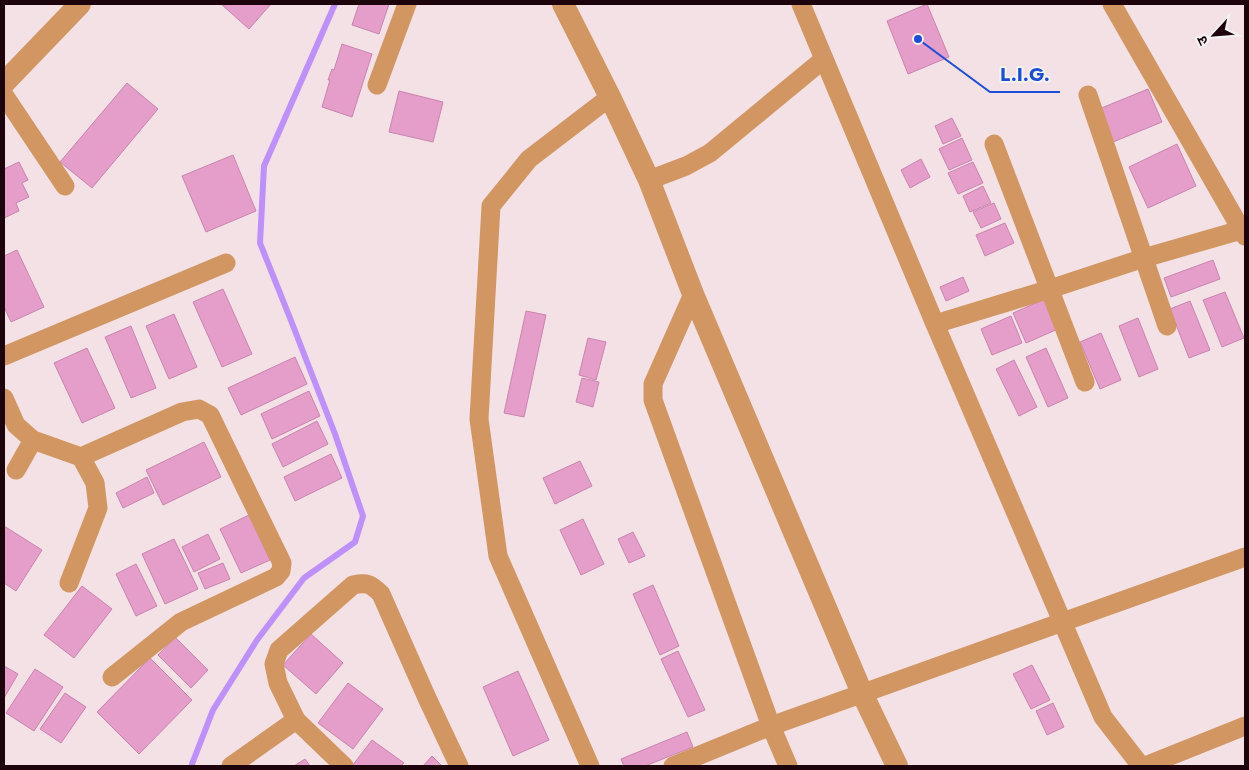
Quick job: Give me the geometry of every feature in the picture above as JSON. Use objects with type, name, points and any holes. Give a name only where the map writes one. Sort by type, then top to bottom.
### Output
[{"type":"street","points":[[4,84],[80,4]]},
{"type":"street","points":[[377,85],[407,4]]},
{"type":"street","points":[[563,4],[649,180],[693,294],[862,693],[897,766]]},
{"type":"street","points":[[801,4],[934,324],[1103,717],[1143,766],[1245,726]]},
{"type":"street","points":[[934,324],[1144,258],[1243,233],[1112,4]]},
{"type":"street","points":[[649,180],[686,166],[710,153],[824,59]]},
{"type":"street","points":[[4,95],[65,186]]},
{"type":"street","points":[[1088,95],[1167,326]]},
{"type":"street","points":[[590,766],[498,556],[479,419],[491,206],[529,159],[610,97]]},
{"type":"street","points":[[994,144],[1085,382]]},
{"type":"street","points":[[4,356],[226,263]]},
{"type":"street","points":[[693,294],[653,384],[653,400],[771,726],[788,766]]},
{"type":"street","points":[[4,398],[16,425],[33,440],[81,456],[182,412],[198,409],[210,415],[282,563],[281,571],[276,577],[180,622],[112,677]]},
{"type":"street","points":[[16,470],[33,440]]},
{"type":"street","points":[[69,584],[98,508],[95,483],[81,456]]},
{"type":"street","points":[[673,766],[771,726],[1245,557]]},
{"type":"street","points":[[344,766],[296,720],[278,682],[274,664],[279,650],[354,585],[364,583],[373,586],[381,594],[459,766]]},
{"type":"street","points":[[231,766],[296,720]]},
{"type":"building","points":[[221,4],[271,4],[249,29]]},
{"type":"building","points":[[359,4],[389,4],[379,34],[352,25]]},
{"type":"building","points":[[927,4],[949,57],[908,74],[887,21]]},
{"type":"building","points":[[342,44],[372,54],[352,117],[322,107],[330,80],[328,80],[332,69],[334,70]]},
{"type":"building","points":[[127,83],[158,109],[92,188],[60,162]]},
{"type":"building","points":[[1148,89],[1162,122],[1113,142],[1099,109]]},
{"type":"building","points":[[399,91],[443,102],[433,142],[389,132]]},
{"type":"building","points":[[952,118],[961,136],[943,144],[935,126]]},
{"type":"building","points":[[962,138],[972,160],[949,170],[939,149]]},
{"type":"building","points":[[1177,144],[1196,186],[1148,208],[1129,167]]},
{"type":"building","points":[[233,155],[256,211],[206,232],[182,176]]},
{"type":"building","points":[[921,159],[930,177],[910,188],[901,170]]},
{"type":"building","points":[[19,162],[28,180],[22,183],[29,197],[16,203],[19,211],[4,218],[4,169]]},
{"type":"building","points":[[973,162],[983,183],[958,194],[948,173]]},
{"type":"building","points":[[983,186],[991,203],[970,212],[963,196]]},
{"type":"building","points":[[994,203],[1001,219],[981,228],[973,212]]},
{"type":"building","points":[[1005,223],[1014,243],[985,256],[976,235]]},
{"type":"building","points":[[17,250],[44,307],[11,322],[4,307],[4,256]]},
{"type":"building","points":[[1213,260],[1220,279],[1171,297],[1164,278]]},
{"type":"building","points":[[963,277],[969,291],[946,301],[940,287]]},
{"type":"building","points":[[223,289],[252,354],[222,367],[193,302]]},
{"type":"building","points":[[1225,292],[1244,338],[1222,347],[1203,300]]},
{"type":"building","points":[[1045,299],[1058,329],[1026,343],[1013,313]]},
{"type":"building","points":[[1190,301],[1210,350],[1189,358],[1170,309]]},
{"type":"building","points":[[526,311],[546,315],[524,417],[504,413]]},
{"type":"building","points":[[174,314],[197,367],[169,379],[146,326]]},
{"type":"building","points":[[1011,316],[1022,343],[992,355],[981,329]]},
{"type":"building","points":[[1138,318],[1158,369],[1139,377],[1119,326]]},
{"type":"building","points":[[131,326],[156,388],[131,398],[105,337]]},
{"type":"building","points":[[1101,333],[1121,380],[1100,389],[1080,342]]},
{"type":"building","points":[[588,338],[606,342],[596,380],[579,375]]},
{"type":"building","points":[[87,348],[115,408],[82,423],[54,363]]},
{"type":"building","points":[[1046,348],[1068,398],[1048,407],[1026,357]]},
{"type":"building","points":[[295,357],[307,384],[241,415],[228,388]]},
{"type":"building","points":[[1014,360],[1037,407],[1019,416],[996,369]]},
{"type":"building","points":[[582,378],[599,382],[593,407],[576,402]]},
{"type":"building","points":[[309,391],[320,416],[272,439],[261,414]]},
{"type":"building","points":[[317,421],[328,444],[283,467],[272,444]]},
{"type":"building","points":[[204,442],[221,477],[163,505],[146,470]]},
{"type":"building","points":[[331,454],[342,478],[295,501],[284,477]]},
{"type":"building","points":[[580,461],[592,486],[555,504],[543,478]]},
{"type":"building","points":[[147,477],[154,493],[123,508],[116,493]]},
{"type":"building","points":[[249,515],[270,560],[241,573],[220,529]]},
{"type":"building","points":[[583,519],[604,564],[581,575],[560,530]]},
{"type":"building","points":[[4,526],[42,550],[16,591],[4,583]]},
{"type":"building","points":[[633,532],[645,556],[629,563],[618,539]]},
{"type":"building","points":[[208,534],[220,559],[194,572],[182,547]]},
{"type":"building","points":[[174,539],[198,589],[165,604],[142,554]]},
{"type":"building","points":[[223,563],[230,579],[205,589],[198,573]]},
{"type":"building","points":[[136,564],[157,606],[136,616],[116,574]]},
{"type":"building","points":[[653,585],[679,646],[660,655],[633,594]]},
{"type":"building","points":[[82,586],[112,609],[74,658],[44,635]]},
{"type":"building","points":[[311,634],[343,663],[316,694],[283,665]]},
{"type":"building","points":[[175,637],[208,670],[191,688],[158,655]]},
{"type":"building","points":[[678,651],[705,710],[688,717],[661,659]]},
{"type":"building","points":[[150,658],[192,700],[139,754],[97,712]]},
{"type":"building","points":[[1032,665],[1050,700],[1031,709],[1013,674]]},
{"type":"building","points":[[4,666],[18,674],[4,698]]},
{"type":"building","points":[[35,669],[63,687],[34,731],[6,713]]},
{"type":"building","points":[[518,671],[549,740],[513,756],[483,687]]},
{"type":"building","points":[[348,683],[383,709],[353,749],[318,723]]},
{"type":"building","points":[[65,693],[86,707],[61,743],[40,729]]},
{"type":"building","points":[[1053,703],[1064,727],[1047,735],[1036,711]]},
{"type":"building","points":[[687,732],[693,747],[645,766],[624,766],[621,759]]},
{"type":"building","points":[[372,740],[404,763],[401,766],[352,766]]},
{"type":"building","points":[[432,756],[441,765],[423,766]]},
{"type":"building","points":[[305,759],[310,766],[294,766]]},
{"type":"waterway","points":[[192,766],[213,710],[257,640],[304,578],[355,542],[363,516],[335,434],[260,243],[264,166],[335,4]]},
{"type":"place","name":"L.I.G.","points":[[918,39]]}]
